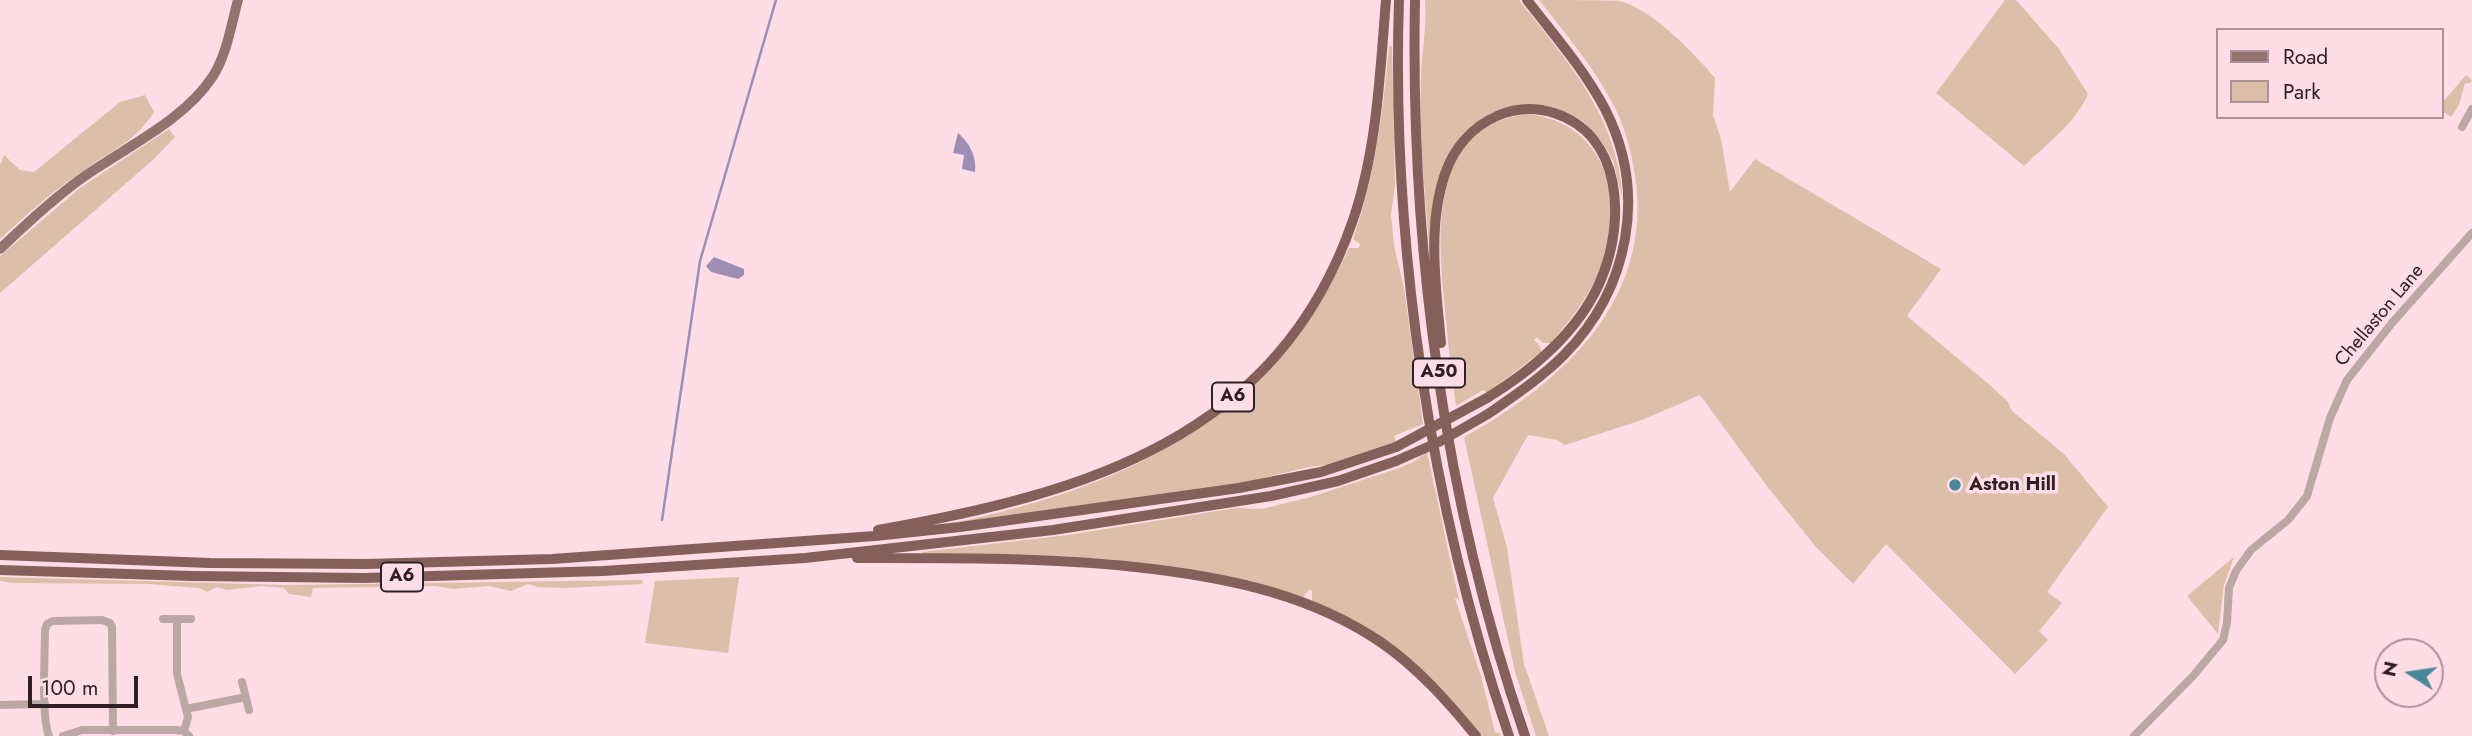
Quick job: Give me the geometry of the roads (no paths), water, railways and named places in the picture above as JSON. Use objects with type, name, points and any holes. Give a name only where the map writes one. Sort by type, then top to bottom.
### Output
[{"type":"highway","name":"A6","points":[[0,555],[210,563],[366,564],[552,559],[824,539],[966,514],[1082,481],[1143,456],[1211,415],[1256,376],[1294,331],[1327,281],[1353,220],[1368,166],[1387,0]]},
{"type":"highway","name":"A50","points":[[1399,0],[1398,66],[1403,188],[1407,248],[1423,376],[1436,454],[1461,570],[1490,681],[1508,736]]},
{"type":"highway","name":"A50","points":[[1415,0],[1419,193],[1430,309],[1444,412],[1478,573],[1525,736]]},
{"type":"highway","name":"A6","points":[[0,570],[364,578],[603,571],[805,558],[1053,530],[1206,507],[1309,488],[1396,461],[1439,442],[1488,414],[1546,371],[1590,325],[1616,278],[1629,218],[1629,188],[1617,136],[1605,109],[1585,76],[1527,0]]},
{"type":"highway","points":[[824,539],[960,527],[1180,498],[1321,472],[1396,447],[1487,398],[1535,364],[1576,321],[1602,278],[1613,242],[1616,202],[1613,179],[1605,158],[1591,137],[1560,115],[1545,110],[1517,110],[1484,122],[1458,149],[1446,171],[1437,207],[1435,244],[1445,371],[1444,412]]},
{"type":"highway","points":[[805,558],[985,557],[1072,561],[1185,573],[1262,588],[1334,615],[1382,643],[1418,672],[1476,736]]},
{"type":"main road","points":[[0,248],[64,192],[176,116],[198,95],[214,75],[238,0]]},
{"type":"street","points":[[2462,127],[2472,109]]},
{"type":"street","name":"Chellaston Lane","points":[[2134,736],[2193,676],[2223,640],[2229,588],[2236,570],[2251,550],[2288,520],[2307,496],[2330,418],[2347,380],[2392,323],[2472,233]]},
{"type":"street","points":[[163,619],[191,619]]},
{"type":"street","points":[[63,736],[82,730],[187,734],[188,717],[177,674],[177,619]]},
{"type":"street","points":[[49,736],[46,730],[45,704],[45,630],[47,624],[52,621],[106,621],[112,627],[113,731]]},
{"type":"street","points":[[242,682],[249,710]]},
{"type":"street","points":[[186,709],[246,697]]},
{"type":"street","points":[[0,705],[45,704]]},
{"type":"waterway","points":[[662,520],[700,261],[776,0]]},
{"type":"place","name":"Aston Hill","points":[[1955,485]]}]
